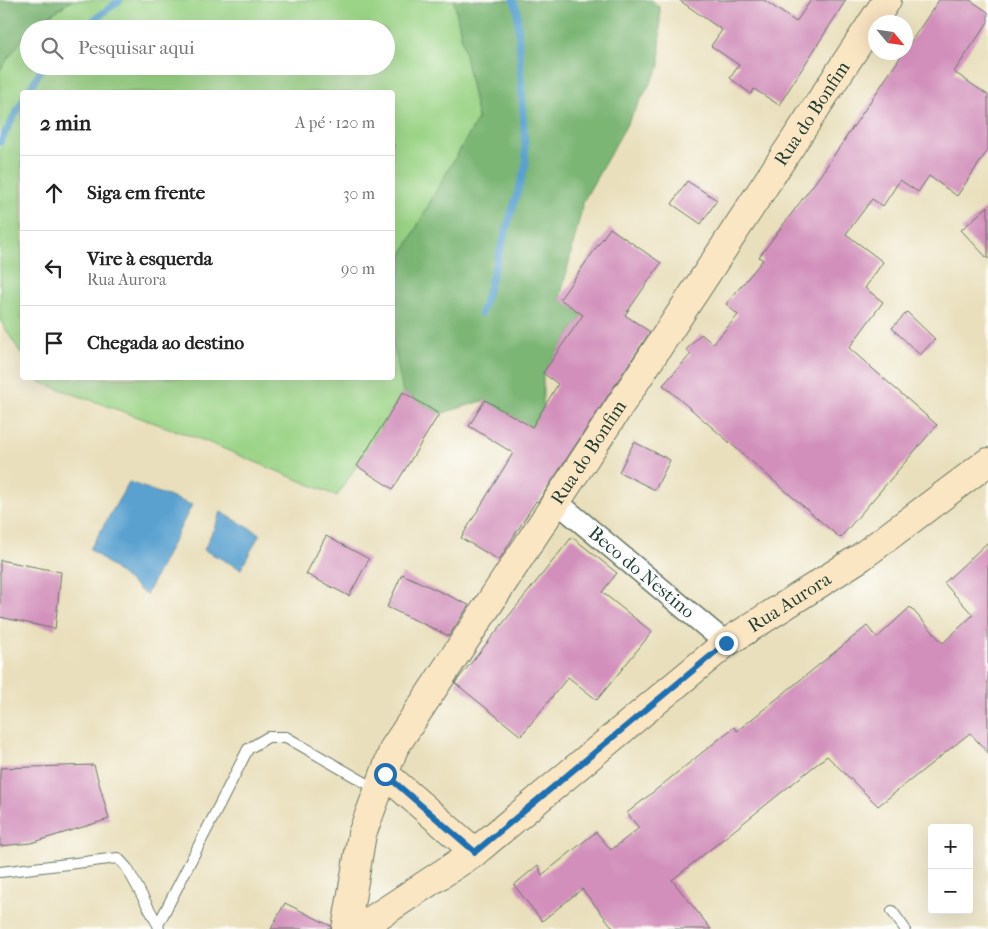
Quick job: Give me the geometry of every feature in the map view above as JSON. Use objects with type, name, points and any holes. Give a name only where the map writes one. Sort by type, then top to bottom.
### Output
[{"type":"main road","name":"Rua do Bonfim","points":[[346,929],[362,834],[394,748],[887,0]]},
{"type":"main road","name":"Rua Aurora","points":[[358,929],[475,852],[726,643],[861,557],[988,462]]},
{"type":"main road","points":[[382,782],[475,852]]},
{"type":"street","name":"Beco do Nestino","points":[[557,502],[726,643]]},
{"type":"lane","points":[[158,927],[248,749],[268,737],[286,737],[382,782]]},
{"type":"lane","points":[[0,872],[118,858],[127,868],[158,927]]},
{"type":"lane","points":[[892,911],[905,929]]},
{"type":"green space","points":[[0,0],[72,0],[42,20],[20,20],[20,42],[0,70]]},
{"type":"green space","points":[[72,0],[454,0],[478,119],[436,191],[402,255],[395,311],[395,90],[20,90],[20,352],[0,320],[0,70],[20,40],[20,75],[395,75],[395,20],[44,20]]},
{"type":"green space","points":[[454,0],[652,0],[660,8],[660,66],[584,200],[560,299],[583,315],[543,373],[543,409],[532,427],[486,400],[439,414],[403,392],[395,351],[395,312],[402,255],[436,191],[478,119]]},
{"type":"green space","points":[[395,347],[403,392],[337,496],[205,441],[38,380],[395,380]]},
{"type":"water","points":[[129,482],[192,505],[146,595],[90,549]]},
{"type":"water","points":[[221,512],[260,534],[241,569],[204,550]]},
{"type":"building","points":[[679,0],[764,0],[796,22],[811,0],[846,0],[779,105],[754,89],[751,94],[730,78],[739,65],[711,46],[722,30]]},
{"type":"building","points":[[939,0],[970,0],[988,12],[988,22],[954,72],[988,95],[988,150],[957,196],[929,176],[918,192],[900,180],[883,206],[872,199],[846,234],[883,262],[865,288],[883,302],[849,348],[937,425],[840,538],[663,385],[691,354],[686,350],[701,334],[713,344],[738,315],[726,304],[763,260],[759,257],[822,173],[898,60],[913,60],[913,38]]},
{"type":"building","points":[[687,181],[717,200],[701,224],[672,204]]},
{"type":"building","points":[[988,206],[988,259],[961,230]]},
{"type":"building","points":[[610,228],[661,263],[625,315],[650,332],[538,502],[536,501],[499,560],[461,538],[513,453],[469,426],[485,400],[532,427],[558,384],[543,373],[583,315],[560,299]]},
{"type":"building","points":[[907,312],[935,339],[920,355],[892,328]]},
{"type":"building","points":[[403,392],[439,414],[393,489],[357,466]]},
{"type":"building","points":[[634,442],[670,460],[655,490],[619,472]]},
{"type":"building","points":[[326,536],[369,559],[349,596],[306,574]]},
{"type":"building","points":[[572,537],[617,573],[602,592],[652,632],[597,700],[568,677],[521,736],[455,683]]},
{"type":"building","points":[[988,542],[988,753],[970,733],[878,806],[827,756],[672,880],[711,929],[614,929],[582,889],[542,921],[514,885],[538,865],[542,875],[596,832],[611,850],[639,828],[627,813],[734,727],[737,731],[867,626],[877,638],[910,607],[943,643],[973,615],[944,583]]},
{"type":"building","points":[[0,560],[61,572],[55,629],[0,617]]},
{"type":"building","points":[[402,574],[469,605],[449,636],[387,607]]},
{"type":"building","points":[[94,765],[109,819],[31,843],[0,846],[0,768]]},
{"type":"building","points":[[285,903],[331,926],[331,929],[271,929]]},
{"type":"waterway","points":[[94,20],[120,0]]},
{"type":"waterway","points":[[481,314],[526,164],[517,8],[513,0]]},
{"type":"waterway","points":[[29,90],[38,75]]},
{"type":"waterway","points":[[0,142],[20,106]]},
{"type":"route","points":[[385,774],[475,852],[726,643]]}]
